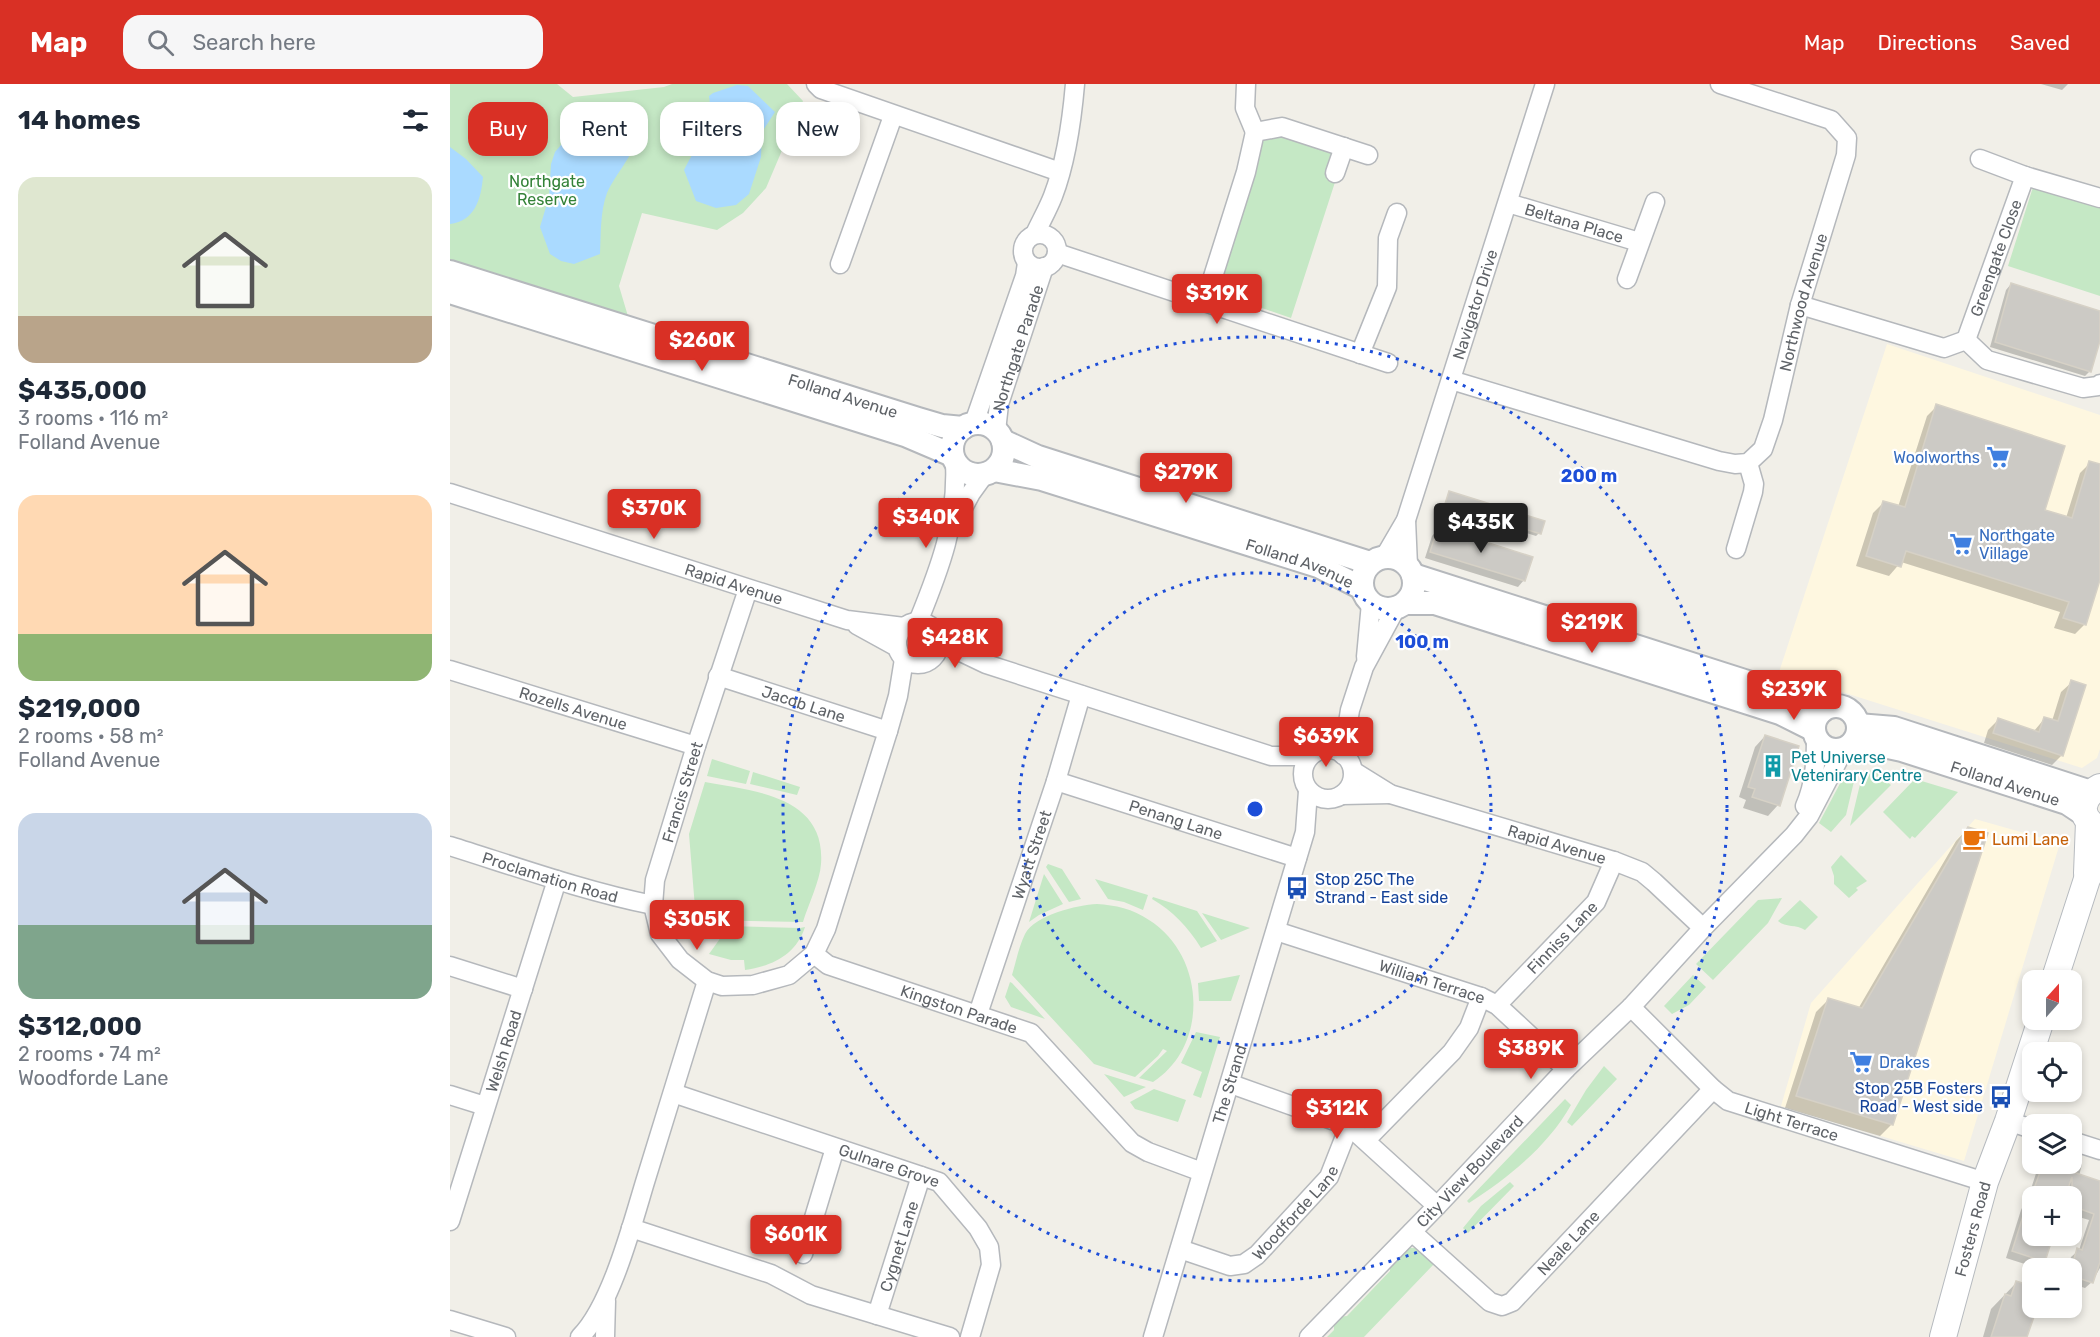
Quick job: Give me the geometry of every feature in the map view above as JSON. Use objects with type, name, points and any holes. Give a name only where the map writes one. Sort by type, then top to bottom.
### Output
[{"type":"main road","points":[[2087,879],[2093,809]]},
{"type":"main road","points":[[2058,970],[2087,879],[2100,854]]},
{"type":"main road","name":"Fosters Road","points":[[1943,1337],[1985,1182],[2038,1030]]},
{"type":"main road","name":"Fosters Road","points":[[1948,1337],[1975,1264],[1998,1188],[2008,1121]]},
{"type":"street","points":[[816,84],[821,89],[892,116],[1060,172]]},
{"type":"street","points":[[1054,195],[1053,262],[1036,265],[1022,249],[1027,240],[1035,234],[1054,195],[1072,113],[1075,84]]},
{"type":"street","points":[[1205,302],[1246,172],[1255,132],[1245,108],[1246,84]]},
{"type":"street","name":"Northwood Avenue","points":[[1720,84],[1831,120],[1847,138],[1846,155],[1800,306],[1773,420],[1763,449],[1748,463]]},
{"type":"street","name":"Navigator Drive","points":[[1378,560],[1406,520],[1544,85]]},
{"type":"street","points":[[840,264],[892,116]]},
{"type":"street","points":[[1255,132],[1282,128],[1368,155]]},
{"type":"street","points":[[1335,173],[1344,147]]},
{"type":"street","points":[[1980,159],[2025,176],[2100,198]]},
{"type":"street","name":"Greengate Close","points":[[1966,340],[2025,176]]},
{"type":"street","name":"Beltana Place","points":[[1627,279],[1655,202]]},
{"type":"street","name":"Beltana Place","points":[[1508,203],[1639,242]]},
{"type":"street","points":[[1359,354],[1387,287],[1388,238],[1396,213]]},
{"type":"street","points":[[1035,234],[1048,235],[1055,246],[1205,302],[1388,363]]},
{"type":"street","name":"Northgate Parade","points":[[968,426],[1025,276],[1036,265]]},
{"type":"street","name":"Northgate Parade","points":[[1000,436],[999,404],[1036,265]]},
{"type":"street","name":"Folland Avenue","points":[[450,272],[918,419],[942,426],[968,426]]},
{"type":"street","name":"Folland Avenue","points":[[450,292],[905,435],[954,459]]},
{"type":"street","points":[[1800,306],[1944,348],[1966,340],[1987,360],[2082,388],[2100,384]]},
{"type":"street","points":[[1451,380],[1719,461],[1735,464],[1748,463],[1754,492],[1736,549]]},
{"type":"street","points":[[925,640],[936,577],[951,531],[971,493],[1001,462],[1004,452],[1000,436],[986,424],[968,426],[953,440],[957,489],[951,531]]},
{"type":"street","name":"Folland Avenue","points":[[1000,436],[1038,457],[1378,560]]},
{"type":"street","points":[[954,459],[963,471],[973,475],[989,473]]},
{"type":"street","name":"Folland Avenue","points":[[989,473],[1042,479],[1318,566],[1367,596]]},
{"type":"street","name":"Rapid Avenue","points":[[450,493],[848,620],[925,640],[986,664],[1271,756],[1315,753]]},
{"type":"street","name":"Navigator Drive","points":[[1406,520],[1411,571]]},
{"type":"street","points":[[1365,667],[1367,596],[1362,579],[1365,570],[1378,560],[1398,558],[1411,571],[1785,694],[1817,726],[1824,747],[1837,750],[1851,739],[1854,715],[1842,707],[1828,707],[1817,726]]},
{"type":"street","points":[[1343,755],[1350,710],[1365,667],[1400,605],[1411,595],[1414,585],[1411,571]]},
{"type":"street","name":"Francis Street","points":[[748,589],[718,676],[655,880],[653,905],[660,934],[680,960],[707,981],[722,986],[753,985],[789,975],[814,954],[826,929],[898,696],[925,640],[900,633],[898,696]]},
{"type":"street","points":[[1367,596],[1388,609],[1400,605],[1435,603],[1817,726]]},
{"type":"street","name":"Rapid Avenue","points":[[848,620],[915,664],[925,640]]},
{"type":"street","name":"Rozells Avenue","points":[[450,670],[696,747]]},
{"type":"street","name":"Jacob Lane","points":[[718,676],[888,731]]},
{"type":"street","name":"Wyatt Street","points":[[978,1014],[1056,781],[1081,695]]},
{"type":"street","points":[[1315,753],[1337,751],[1351,765],[1353,771],[1351,784],[1335,798],[1320,799],[1305,785],[1302,771],[1315,753],[1350,710]]},
{"type":"street","name":"City View Boulevard","points":[[1780,849],[1801,816],[1809,797],[1816,765],[1817,726]]},
{"type":"street","name":"Folland Avenue","points":[[1851,739],[1902,750],[2093,809]]},
{"type":"street","name":"City View Boulevard","points":[[1309,1337],[1566,1070],[1631,1007],[1703,928],[1780,849],[1809,816],[1851,739]]},
{"type":"street","name":"Rapid Avenue","points":[[1271,756],[1305,785]]},
{"type":"street","name":"Rapid Avenue","points":[[1353,771],[1390,794],[1614,861],[1642,872],[1703,928]]},
{"type":"street","name":"Penang Lane","points":[[1056,781],[1297,858]]},
{"type":"street","name":"The Strand","points":[[1153,1337],[1305,832],[1305,785]]},
{"type":"street","name":"Rapid Avenue","points":[[1335,798],[1390,794]]},
{"type":"street","name":"The Strand","points":[[1305,832],[1335,798]]},
{"type":"street","name":"Proclamation Road","points":[[450,846],[557,880],[653,905]]},
{"type":"street","name":"Finniss Lane","points":[[1489,1001],[1596,902],[1614,861]]},
{"type":"street","name":"Welsh Road","points":[[450,1221],[454,1193],[485,1106],[557,880]]},
{"type":"street","name":"William Terrace","points":[[1276,931],[1489,1001],[1566,1070]]},
{"type":"street","name":"Kingston Parade","points":[[814,954],[828,965],[1031,1033],[1132,1143],[1148,1152],[1202,1172]]},
{"type":"street","points":[[450,966],[523,989]]},
{"type":"street","points":[[581,1337],[588,1329],[606,1296],[631,1228],[707,981]]},
{"type":"street","points":[[1366,1140],[1452,1052],[1489,1001]]},
{"type":"street","name":"Light Terrace","points":[[1631,1007],[1713,1089],[1728,1101],[1985,1182]]},
{"type":"street","points":[[1231,1084],[1349,1126],[1437,1206]]},
{"type":"street","name":"Neale Lane","points":[[1412,1232],[1490,1302],[1502,1306],[1512,1302],[1713,1089]]},
{"type":"street","name":"Gulnare Grove","points":[[672,1093],[939,1182],[978,1228],[989,1247],[991,1265],[970,1337]]},
{"type":"street","points":[[450,1095],[485,1106]]},
{"type":"street","points":[[2008,1121],[2022,1126]]},
{"type":"street","name":"Woodforde Lane","points":[[1180,1248],[1230,1266],[1244,1264],[1257,1255],[1329,1177],[1349,1126]]},
{"type":"street","points":[[2082,1144],[2100,1150]]},
{"type":"street","points":[[803,1254],[835,1148]]},
{"type":"street","name":"Cygnet Lane","points":[[877,1315],[921,1176]]},
{"type":"street","points":[[631,1228],[771,1274],[811,1295],[950,1337]]},
{"type":"street","points":[[605,1337],[606,1296]]},
{"type":"street","points":[[450,1320],[507,1337]]},
{"type":"shaded area","name":"Northgate Village","points":[[1887,344],[2100,415],[2100,749],[2097,758],[2082,768],[1779,672]]},
{"type":"shaded area","points":[[1975,819],[2060,843],[1964,1161],[1781,1106],[1811,1003]]},
{"type":"green space","name":"Northgate Reserve","points":[[450,84],[557,84],[573,97],[664,87],[672,84],[787,84],[803,101],[776,102],[776,156],[780,156],[766,188],[743,213],[717,230],[642,213],[619,286],[630,323],[450,261]]},
{"type":"green space","points":[[1286,132],[1289,139],[1332,150],[1337,176],[1291,318],[1221,294],[1217,278],[1257,145],[1265,137]]},
{"type":"green space","points":[[2033,187],[2100,206],[2100,296],[2008,266]]},
{"type":"green space","points":[[712,759],[750,771],[746,784],[707,776]]},
{"type":"green space","points":[[1873,769],[1891,785],[1850,826],[1862,776]]},
{"type":"green space","points":[[753,772],[800,787],[797,795],[750,784]]},
{"type":"green space","points":[[1844,776],[1855,777],[1846,815],[1831,832],[1819,823]]},
{"type":"green space","points":[[1915,779],[1958,792],[1915,838],[1912,836],[1910,839],[1883,812]]},
{"type":"green space","points":[[705,782],[765,794],[783,801],[799,811],[812,824],[819,841],[821,864],[803,922],[696,920],[689,834]]},
{"type":"green space","points":[[1841,855],[1867,881],[1856,888],[1858,890],[1849,898],[1834,884],[1831,867]]},
{"type":"green space","points":[[1048,864],[1062,869],[1081,899],[1069,902],[1046,867]]},
{"type":"green space","points":[[1044,874],[1063,904],[1029,922]]},
{"type":"green space","points":[[1095,879],[1148,895],[1143,910],[1124,902],[1108,899]]},
{"type":"green space","points":[[1153,897],[1197,911],[1217,941],[1201,948],[1180,920],[1152,899]]},
{"type":"green space","points":[[1782,898],[1768,923],[1713,980],[1696,964],[1758,900]]},
{"type":"green space","points":[[1800,900],[1818,917],[1805,930],[1784,925],[1778,921]]},
{"type":"green space","points":[[1097,904],[1124,908],[1149,920],[1168,935],[1181,955],[1190,977],[1193,1000],[1192,1024],[1184,1046],[1171,1066],[1153,1082],[1139,1078],[1167,1051],[1163,1049],[1135,1077],[1094,1064],[1012,975],[1019,949],[1030,927],[1057,912]]},
{"type":"green space","points":[[1202,913],[1250,928],[1221,940]]},
{"type":"green space","points":[[729,926],[805,927],[796,945],[782,958],[764,966],[745,970],[744,960],[731,960],[709,954]]},
{"type":"green space","points":[[1240,975],[1231,1001],[1199,1001],[1198,983]]},
{"type":"green space","points":[[1693,975],[1706,987],[1689,1005],[1672,1014],[1664,1006]]},
{"type":"green space","points":[[1010,982],[1045,1019],[1011,1007],[1005,997]]},
{"type":"green space","points":[[1196,1032],[1220,1037],[1201,1098],[1193,1095],[1202,1072],[1181,1063]]},
{"type":"green space","points":[[1604,1066],[1617,1079],[1572,1126],[1567,1122]]},
{"type":"green space","points":[[1104,1074],[1146,1087],[1124,1097]]},
{"type":"green space","points":[[1154,1089],[1186,1100],[1178,1122],[1135,1109],[1130,1102]]},
{"type":"green space","points":[[1565,1099],[1571,1105],[1562,1120],[1539,1147],[1512,1172],[1469,1203],[1467,1201]]},
{"type":"green space","points":[[1510,1182],[1514,1186],[1468,1233],[1463,1228],[1481,1206]]},
{"type":"green space","points":[[1406,1248],[1415,1248],[1434,1264],[1364,1337],[1327,1337],[1334,1330],[1334,1321],[1338,1317],[1347,1316],[1390,1271],[1390,1263]]},
{"type":"water","points":[[737,85],[748,86],[775,112],[764,129],[764,102],[710,102],[709,96]]},
{"type":"water","points":[[560,146],[560,156],[629,156],[607,193],[602,215],[600,254],[574,264],[561,261],[550,254],[540,227],[549,197],[551,164],[555,152]]},
{"type":"water","points":[[450,147],[466,159],[483,177],[481,193],[471,214],[459,222],[450,224]]},
{"type":"water","points":[[692,156],[761,156],[749,194],[736,205],[716,208],[696,201],[684,170]]},
{"type":"building","points":[[2011,283],[2100,311],[2100,341],[2091,372],[1995,342]]},
{"type":"building","points":[[1936,404],[2065,446],[2045,510],[2072,518],[2089,461],[2100,464],[2100,580],[2086,625],[2063,618],[2069,602],[1906,551],[1901,567],[1866,556],[1883,501],[1905,507]]},
{"type":"building","points":[[1449,491],[1545,521],[1541,534],[1445,504]]},
{"type":"building","points":[[1438,527],[1533,557],[1525,581],[1430,552]]},
{"type":"building","points":[[2071,680],[2086,685],[2063,756],[1993,733],[1998,718],[2039,732],[2044,717],[2058,721]]},
{"type":"building","name":"Pet Universe Vetenirary Centre","points":[[1765,735],[1799,746],[1780,806],[1752,797],[1755,789],[1748,787]]},
{"type":"building","points":[[1968,827],[1988,833],[1893,1125],[1796,1096],[1828,998],[1862,1008]]},
{"type":"building","points":[[2039,1174],[2079,1174],[2100,1181],[2100,1262],[2093,1283],[2082,1279],[2082,1258],[2074,1258],[2077,1248],[2082,1250],[2094,1214],[2082,1210],[2082,1186],[2072,1186],[2072,1177],[2069,1186],[2035,1186]]},
{"type":"building","points":[[2022,1219],[2022,1246],[2050,1246],[2046,1258],[2033,1258],[2012,1251]]},
{"type":"building","points":[[2016,1281],[2022,1283],[2022,1318],[2034,1318],[2027,1337],[1991,1337],[2005,1294],[2011,1296]]},
{"type":"place","name":"Woolworths","points":[[1998,457]]},
{"type":"place","name":"Northgate Village","points":[[1961,544]]},
{"type":"place","name":"Pet Universe Vetenirary Centre","points":[[1773,766]]},
{"type":"place","name":"Lumi Lane","points":[[1974,839]]},
{"type":"place","name":"Stop 25C The Strand - East side","points":[[1297,888]]},
{"type":"place","name":"Drakes","points":[[1861,1062]]},
{"type":"place","name":"Stop 25B Fosters Road - West side","points":[[2001,1097]]}]
